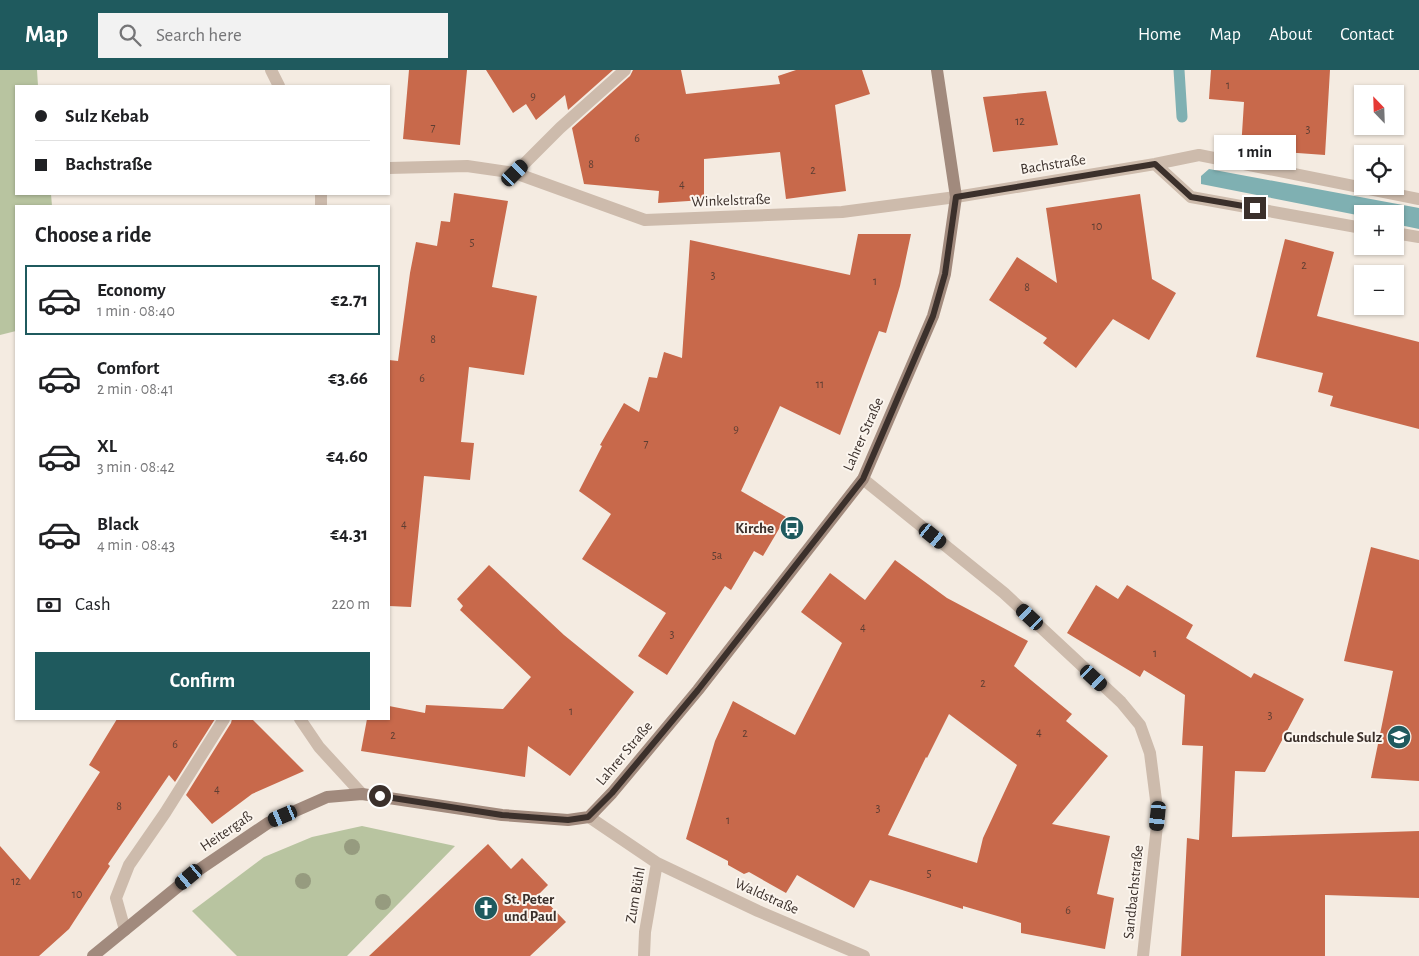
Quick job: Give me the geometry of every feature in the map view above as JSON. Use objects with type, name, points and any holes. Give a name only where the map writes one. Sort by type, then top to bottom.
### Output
[{"type":"street","points":[[271,70],[278,85]]},
{"type":"street","points":[[515,173],[560,128],[625,70]]},
{"type":"street","name":"Lahrer Straße","points":[[588,817],[612,793],[698,690],[863,479],[933,316],[945,274],[956,197],[937,70]]},
{"type":"street","name":"Bachstraße","points":[[956,197],[1199,155],[1419,199]]},
{"type":"street","points":[[1155,164],[1191,197],[1354,227]]},
{"type":"street","name":"Winkelstraße","points":[[390,168],[467,166],[515,173],[645,220],[842,212],[956,197]]},
{"type":"street","points":[[1404,236],[1419,238]]},
{"type":"street","name":"Sandbachstraße","points":[[863,479],[1004,593],[1120,702],[1140,725],[1150,753],[1158,816],[1143,956]]},
{"type":"street","points":[[125,930],[116,898],[129,865],[165,813],[223,720]]},
{"type":"street","points":[[301,720],[319,747],[362,794]]},
{"type":"street","name":"Heitergaß","points":[[93,956],[196,871],[268,823],[327,797],[362,794],[502,815],[568,820],[588,817]]},
{"type":"street","name":"Zum Bühl","points":[[588,817],[657,863],[645,932],[644,956]]},
{"type":"street","name":"Waldstraße","points":[[657,863],[758,911],[864,956]]},
{"type":"green space","points":[[0,70],[37,70],[38,85],[15,85],[15,195],[51,195],[52,205],[15,205],[15,331],[0,335]]},
{"type":"green space","points":[[362,826],[455,846],[347,956],[237,956],[192,911],[264,857],[312,837]]},
{"type":"water","points":[[1209,169],[1403,205],[1354,205],[1354,214],[1201,184],[1201,176]]},
{"type":"water","points":[[1404,205],[1419,208],[1419,229],[1404,226]]},
{"type":"building","points":[[409,70],[467,70],[460,145],[403,139]]},
{"type":"building","points":[[486,70],[613,70],[568,110],[565,95],[536,120],[526,104],[513,113]]},
{"type":"building","points":[[633,70],[681,70],[686,94],[780,84],[778,76],[796,70],[862,70],[870,94],[835,105],[846,191],[786,199],[780,152],[704,159],[704,200],[658,203],[659,191],[584,184],[572,128],[630,76]]},
{"type":"building","points":[[1211,70],[1330,70],[1325,155],[1241,149],[1244,102],[1209,99]]},
{"type":"building","points":[[1046,91],[1058,145],[993,152],[983,97]]},
{"type":"building","points":[[454,193],[508,201],[492,287],[537,296],[524,375],[469,367],[461,442],[474,443],[470,480],[424,476],[411,607],[390,606],[390,360],[398,361],[416,242],[437,246],[441,221],[450,222]]},
{"type":"building","points":[[1140,194],[1152,279],[1176,293],[1149,340],[1113,319],[1076,368],[1043,343],[1047,338],[989,300],[1017,257],[1057,283],[1046,208]]},
{"type":"building","points":[[858,234],[911,234],[900,286],[886,333],[879,331],[840,435],[780,406],[741,491],[786,517],[763,556],[754,551],[731,590],[725,586],[667,675],[638,656],[666,613],[582,559],[611,514],[579,491],[602,446],[600,445],[624,403],[639,412],[649,377],[657,378],[664,352],[682,358],[690,240],[850,275]]},
{"type":"building","points":[[1285,239],[1334,252],[1317,316],[1419,342],[1419,429],[1330,406],[1333,396],[1318,392],[1323,373],[1256,357]]},
{"type":"building","points":[[1371,547],[1419,560],[1419,781],[1371,778],[1393,671],[1344,661]]},
{"type":"building","points":[[895,560],[947,598],[1028,641],[1014,666],[1072,714],[1066,721],[1108,756],[1052,824],[1110,836],[1097,894],[1114,898],[1105,949],[1021,933],[1021,923],[963,906],[963,909],[870,880],[854,908],[797,875],[786,893],[749,872],[744,874],[728,865],[728,861],[686,839],[715,741],[733,701],[795,735],[842,643],[801,612],[830,573],[865,600]],"holes":[[[949,714],[1017,765],[983,838],[977,863],[888,835]]]},
{"type":"building","points":[[489,565],[564,635],[634,692],[570,776],[528,746],[525,777],[361,751],[367,720],[390,720],[390,706],[425,713],[426,705],[503,709],[531,677],[460,610],[463,606],[457,599]]},
{"type":"building","points":[[1096,585],[1118,599],[1127,585],[1193,625],[1186,638],[1251,678],[1254,673],[1304,699],[1265,772],[1235,771],[1232,837],[1419,831],[1419,898],[1325,895],[1325,956],[1181,956],[1187,838],[1199,840],[1203,746],[1182,745],[1185,695],[1144,670],[1140,677],[1067,633]]},
{"type":"building","points":[[116,720],[214,720],[175,782],[169,775],[108,864],[110,866],[69,929],[39,956],[0,956],[0,846],[30,880],[100,772],[89,765]]},
{"type":"building","points":[[232,720],[253,720],[304,771],[252,794],[212,824],[186,795]]},
{"type":"building","name":"St. Peter und Paul","points":[[488,844],[511,869],[522,858],[548,885],[539,894],[566,922],[530,956],[369,956]]},
{"type":"waterway","points":[[1179,70],[1182,117]]},
{"type":"place","name":"Kirche","points":[[792,528]]},
{"type":"place","name":"Gundschule Sulz","points":[[1399,737]]},
{"type":"place","name":"St. Peter und Paul","points":[[486,908]]},
{"type":"route","points":[[380,796],[502,815],[568,820],[588,817],[612,793],[698,690],[811,543],[863,479],[933,316],[945,274],[956,197],[1155,164],[1191,197],[1255,208]]}]
